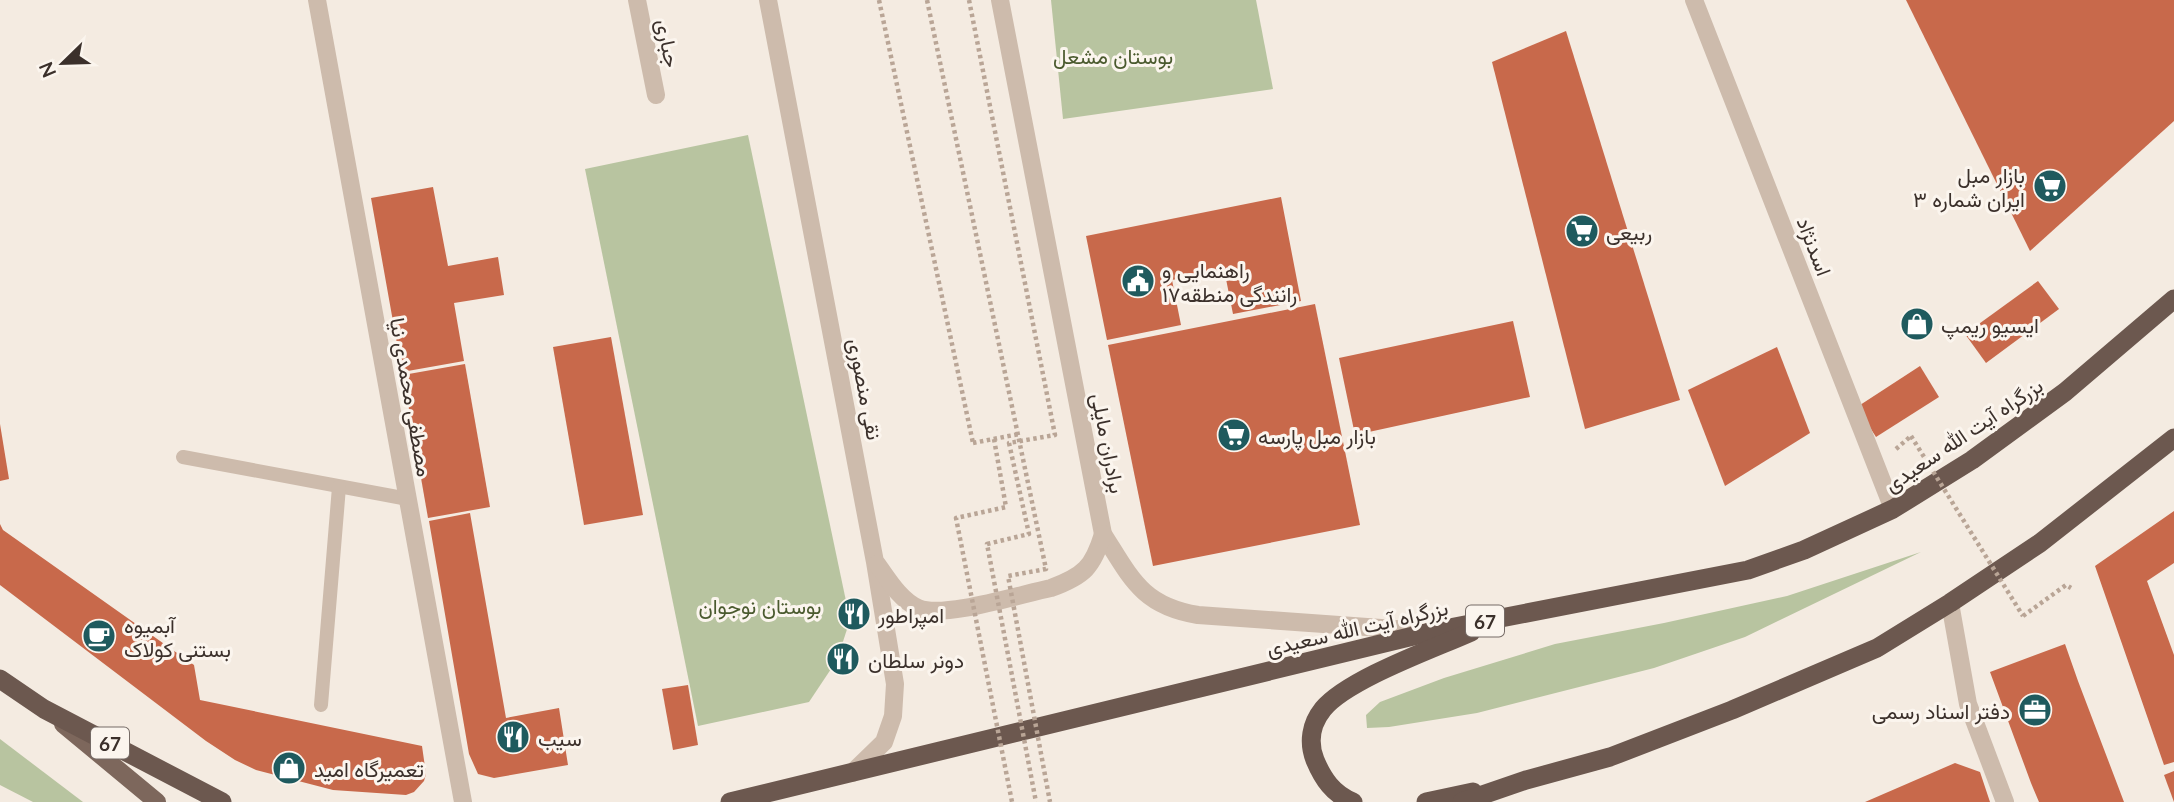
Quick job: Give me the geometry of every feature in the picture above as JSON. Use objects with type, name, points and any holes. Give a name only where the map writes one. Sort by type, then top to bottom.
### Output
[{"type":"highway","name":"بزرگراه آیت الله سعیدی","points":[[730,802],[1434,631],[1748,570],[1804,550],[1893,509],[1972,460],[2065,393],[2174,299]]},
{"type":"highway","points":[[1426,802],[1526,780],[1609,757],[1732,710],[1877,648],[2040,543],[2172,444]]},
{"type":"highway","points":[[1353,802],[1343,798],[1325,781],[1313,755],[1311,731],[1323,709],[1349,688],[1386,669],[1507,616]]},
{"type":"highway","name":"67","points":[[0,679],[44,709],[222,802]]},
{"type":"highway","points":[[1462,802],[1526,780]]},
{"type":"main road","points":[[44,709],[158,802]]},
{"type":"street","name":"مصطفی محمدی نیا","points":[[317,0],[463,802]]},
{"type":"street","name":"جباری","points":[[637,0],[656,95]]},
{"type":"street","name":"نقی منصوری","points":[[768,0],[875,562],[895,684],[894,716],[884,741],[852,773]]},
{"type":"street","name":"برادران مایلی","points":[[1000,0],[1103,534],[1135,585],[1172,610],[1198,615],[1434,631]]},
{"type":"street","name":"اسدنژاد","points":[[1694,0],[1893,509]]},
{"type":"street","points":[[875,562],[898,593],[918,608],[944,611],[1068,582],[1087,570],[1096,559],[1103,534]]},
{"type":"street","points":[[1950,603],[1968,704],[2006,802]]},
{"type":"lane","points":[[183,457],[408,499]]},
{"type":"lane","points":[[321,705],[339,487]]},
{"type":"path","points":[[879,0],[973,443],[1019,434]]},
{"type":"path","points":[[927,0],[1046,569],[1008,576],[1050,802]]},
{"type":"path","points":[[969,0],[1055,435],[1009,443],[1029,534],[987,544],[1036,802]]},
{"type":"path","points":[[1911,436],[2024,616],[2066,585],[2071,588]]},
{"type":"path","points":[[994,439],[1006,507],[956,517],[1012,802]]},
{"type":"green space","name":"بوستان مشعل","points":[[1051,0],[1256,0],[1273,89],[1063,119]]},
{"type":"green space","name":"بوستان نوجوان","points":[[748,135],[850,620],[837,660],[809,702],[698,726],[585,169]]},
{"type":"green space","points":[[1921,552],[1745,637],[1654,668],[1477,713],[1367,728],[1366,715],[1380,702],[1444,678],[1555,644],[1787,596]]},
{"type":"green space","points":[[0,739],[83,802],[33,802],[0,785]]},
{"type":"building","name":"بازار مبل ایران شماره ۳","points":[[1906,0],[2174,0],[2174,121],[2030,251]]},
{"type":"building","name":"ربیعی","points":[[1566,31],[1680,400],[1585,429],[1492,62]]},
{"type":"building","points":[[433,187],[448,266],[498,257],[504,295],[454,303],[464,361],[402,372],[371,198]]},
{"type":"building","points":[[1281,197],[1301,301],[1233,314],[1224,269],[1172,280],[1181,325],[1107,340],[1086,236]]},
{"type":"building","points":[[2038,281],[2059,309],[1986,363],[1965,334]]},
{"type":"building","name":"بازار مبل پارسه","points":[[1315,304],[1360,525],[1153,566],[1108,345]]},
{"type":"building","points":[[1513,321],[1530,397],[1355,435],[1339,358]]},
{"type":"building","points":[[611,337],[643,515],[584,525],[553,347]]},
{"type":"building","points":[[1777,347],[1810,433],[1725,486],[1688,390]]},
{"type":"building","points":[[465,364],[490,507],[428,518],[403,375]]},
{"type":"building","points":[[1920,366],[1939,397],[1876,437],[1857,407]]},
{"type":"building","points":[[0,424],[9,479],[0,481]]},
{"type":"building","points":[[2174,511],[2174,563],[2147,581],[2174,655],[2174,762],[2164,765],[2095,566]]},
{"type":"building","points":[[470,513],[506,718],[559,708],[568,765],[494,778],[478,774],[469,754],[429,521]]},
{"type":"building","points":[[0,524],[3,530],[194,665],[200,700],[422,746],[426,774],[424,781],[414,792],[406,795],[333,790],[256,770],[235,760],[0,585]]},
{"type":"building","points":[[2065,644],[2124,802],[2039,802],[2031,783],[1990,672]]},
{"type":"building","points":[[688,685],[698,745],[673,750],[662,689]]},
{"type":"building","points":[[1955,763],[1980,772],[1990,802],[1865,802]]},
{"type":"building","points":[[2174,771],[2174,802],[2164,775]]},
{"type":"place","name":"بازار مبل ایران شماره ۳","points":[[2050,186]]},
{"type":"place","name":"ربیعی","points":[[1582,231]]},
{"type":"place","name":"راهنمایی و رانندگی منطقه۱۷","points":[[1138,281]]},
{"type":"place","name":"ایسیو ریمپ","points":[[1917,324]]},
{"type":"place","name":"بازار مبل پارسه","points":[[1234,435]]},
{"type":"place","name":"امپراطور","points":[[854,614]]},
{"type":"place","name":"آبمیوه بستنی کولاک","points":[[99,636]]},
{"type":"place","name":"دونر سلطان","points":[[843,659]]},
{"type":"place","name":"دفتر اسناد رسمی","points":[[2035,710]]},
{"type":"place","name":"سیب","points":[[513,737]]},
{"type":"place","name":"تعمیرگاه امید","points":[[289,768]]}]
